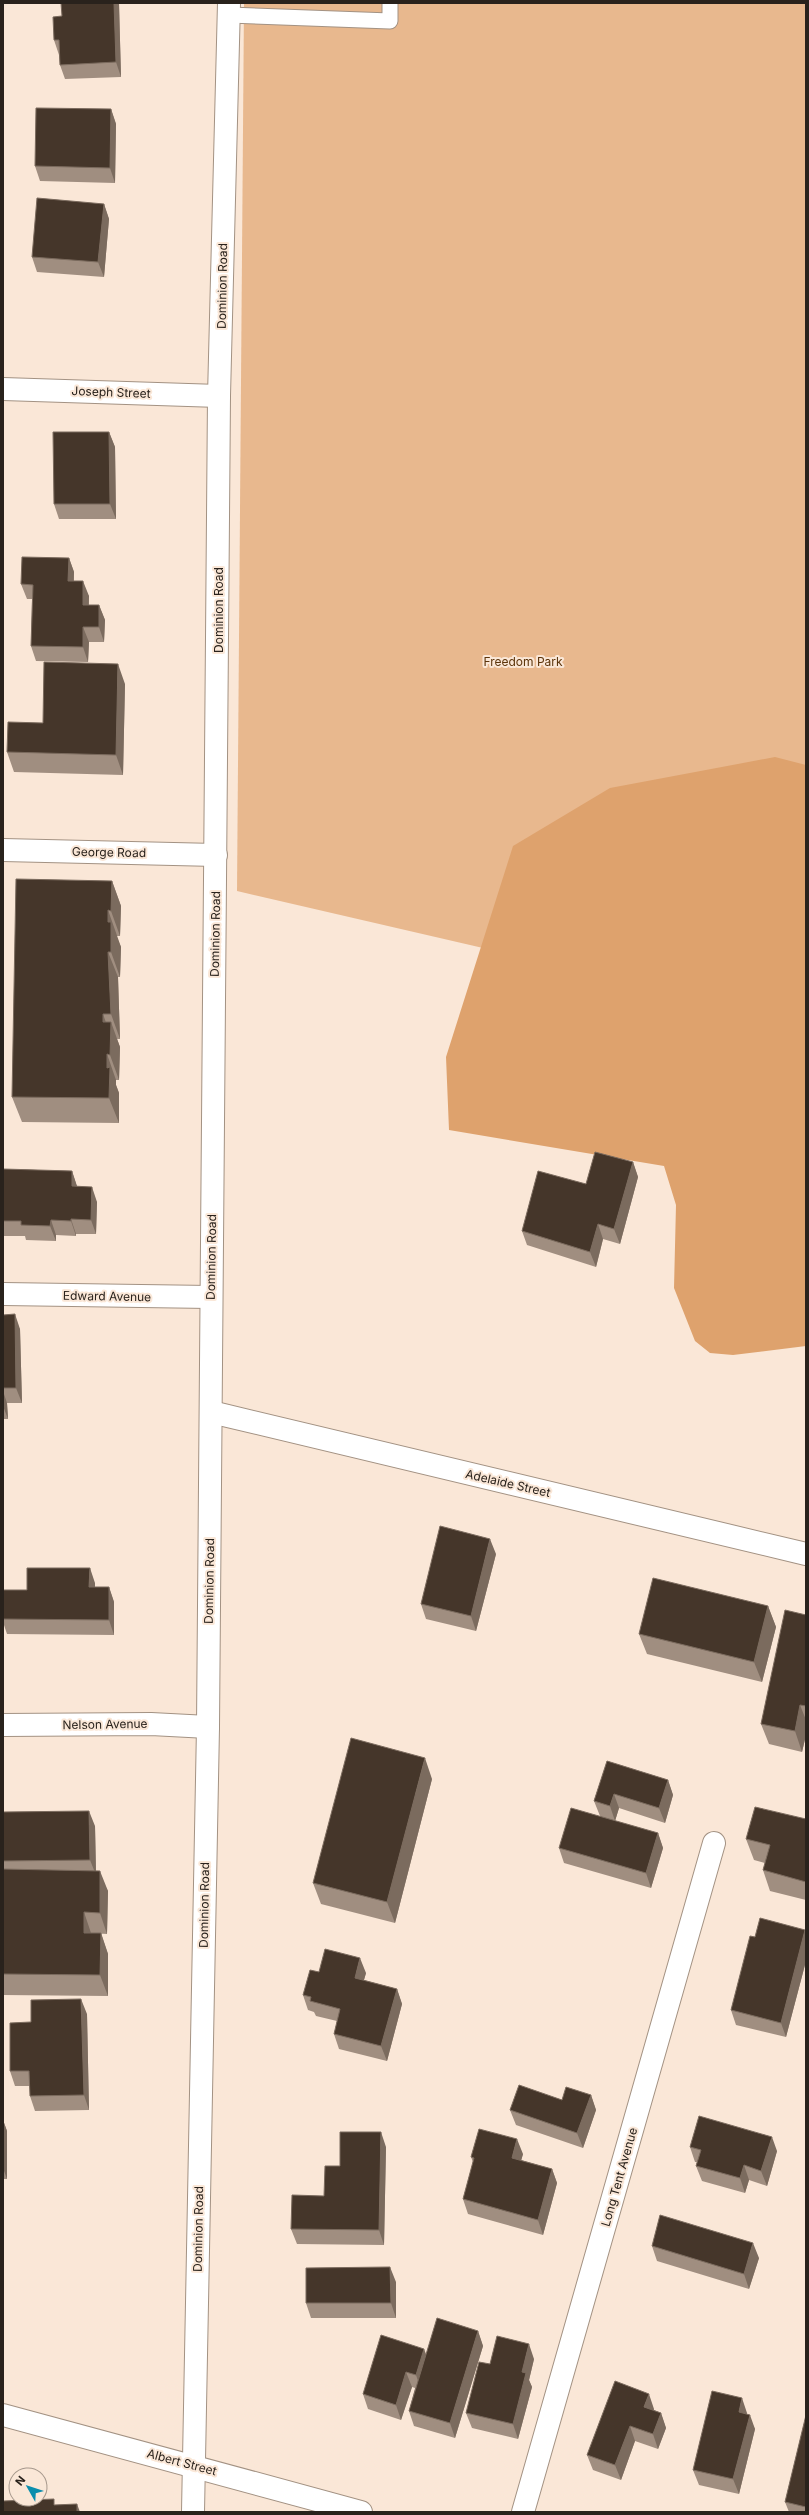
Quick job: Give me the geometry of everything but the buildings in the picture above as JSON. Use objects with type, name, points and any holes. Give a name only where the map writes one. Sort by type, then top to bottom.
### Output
[{"type":"street","name":"Dominion Road","points":[[193,2512],[208,1727],[211,1412],[210,1297],[216,855],[219,396],[229,9]]},
{"type":"street","name":"Joseph Street","points":[[3,388],[219,396]]},
{"type":"street","name":"George Road","points":[[3,850],[216,855]]},
{"type":"street","name":"Edward Avenue","points":[[3,1294],[210,1297]]},
{"type":"street","name":"Adelaide Street","points":[[211,1412],[806,1554]]},
{"type":"street","name":"Nelson Avenue","points":[[3,1725],[150,1724],[208,1727]]},
{"type":"street","name":"Long Tent Avenue","points":[[523,2512],[714,1843]]},
{"type":"street","name":"Albert Street","points":[[3,2415],[193,2465],[361,2512]]},
{"type":"lane","points":[[229,9],[390,20],[390,3]]},
{"type":"green space","name":"Freedom Park","points":[[244,3],[806,3],[806,1023],[237,891]]},
{"type":"shaded area","points":[[775,757],[806,765],[806,1346],[733,1355],[710,1353],[695,1341],[674,1288],[676,1205],[664,1166],[449,1130],[446,1057],[513,846],[610,788]]}]
